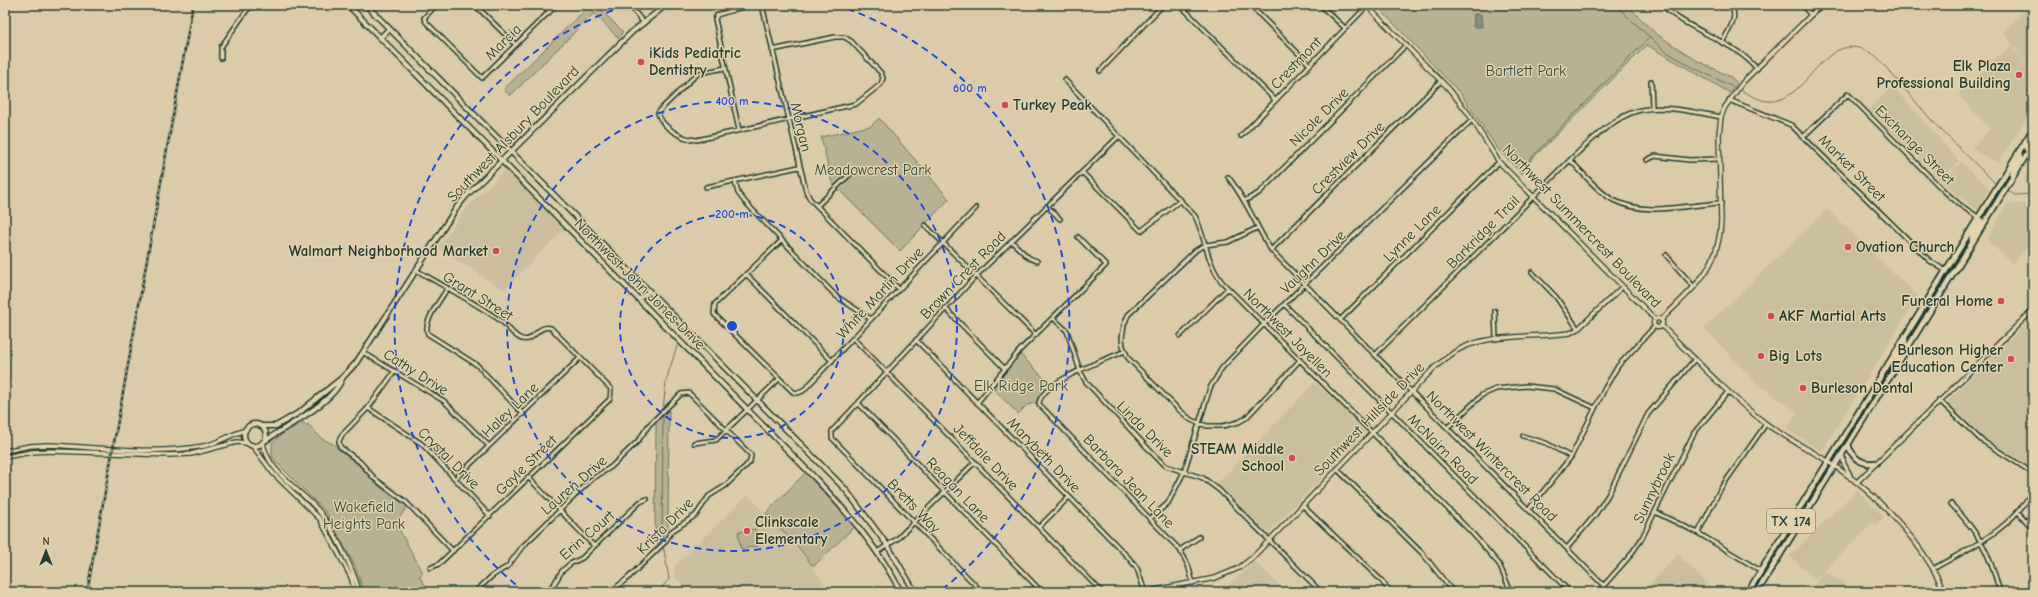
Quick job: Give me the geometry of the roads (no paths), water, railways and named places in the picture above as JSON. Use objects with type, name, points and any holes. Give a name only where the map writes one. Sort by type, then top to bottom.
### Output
[{"type":"main road","name":"Northwest John Jones Drive","points":[[348,5],[853,518],[877,552],[901,592]]},
{"type":"main road","name":"Northwest John Jones Drive","points":[[366,5],[846,490],[888,546],[915,592]]},
{"type":"main road","name":"Southwest Alsbury Boulevard","points":[[246,430],[254,424],[272,427],[283,423],[305,408],[343,377],[364,352],[457,207],[510,152],[643,22],[666,5]]},
{"type":"main road","points":[[380,38],[389,29]]},
{"type":"main road","name":"TX 174","points":[[1748,592],[2033,129]]},
{"type":"main road","points":[[2028,152],[2026,147],[2033,136]]},
{"type":"main road","name":"TX 174","points":[[1757,592],[2033,144]]},
{"type":"main road","points":[[2012,177],[2012,169],[2020,157],[2019,151]]},
{"type":"main road","points":[[1972,243],[1972,236],[1981,220],[1978,217]]},
{"type":"main road","points":[[1898,364],[1895,361],[1906,344],[1905,336]]},
{"type":"main road","name":"Southwest Alsbury Boulevard","points":[[252,445],[259,445],[304,415],[330,395],[340,385],[343,377]]},
{"type":"main road","points":[[261,426],[266,434],[264,442]]},
{"type":"main road","points":[[246,430],[244,438],[247,443],[252,445]]},
{"type":"main road","points":[[1848,444],[1850,452],[1856,459],[1863,463],[1876,463]]},
{"type":"street","points":[[221,58],[221,47],[248,10],[255,5]]},
{"type":"street","name":"Marcia","points":[[436,5],[424,18],[482,78],[556,5]]},
{"type":"street","points":[[475,5],[516,45]]},
{"type":"street","points":[[543,5],[550,12]]},
{"type":"street","points":[[629,5],[643,22]]},
{"type":"street","points":[[738,130],[715,19],[717,15],[749,5]]},
{"type":"street","name":"Morgan","points":[[762,5],[799,167],[806,191],[817,206],[899,289]]},
{"type":"street","points":[[1100,71],[1163,5]]},
{"type":"street","points":[[1180,5],[1275,100]]},
{"type":"street","points":[[1250,5],[1310,65]]},
{"type":"street","name":"Crestmont","points":[[1241,136],[1366,5]]},
{"type":"street","name":"Northwest Summercrest Boulevard","points":[[1366,5],[1441,81],[1468,113],[1499,162],[1654,319]]},
{"type":"street","points":[[1662,5],[1681,21],[1742,54],[1757,69]]},
{"type":"street","points":[[1722,43],[1734,18],[1735,13],[1731,5]]},
{"type":"street","points":[[1802,5],[1811,15]]},
{"type":"street","points":[[1529,509],[1571,456],[1618,366],[1655,326],[1661,325],[1661,320],[1705,275],[1715,258],[1721,234],[1719,134],[1721,117],[1729,100],[1739,87],[1821,5]]},
{"type":"street","points":[[1320,6],[1345,28]]},
{"type":"street","points":[[725,68],[700,73],[695,76],[658,113],[659,117],[678,136],[696,140],[856,104],[881,84],[883,78],[882,73],[850,41],[844,38],[835,37],[772,50]]},
{"type":"street","name":"Nicole Drive","points":[[1244,201],[1260,193],[1406,45]]},
{"type":"street","name":"Northwest Jayellen","points":[[1065,80],[1195,216],[1211,265],[1228,288],[1487,549],[1499,564],[1510,592]]},
{"type":"street","name":"Crestview Drive","points":[[1271,250],[1441,81]]},
{"type":"street","points":[[1651,81],[1652,107]]},
{"type":"street","name":"Exchange Street","points":[[1804,136],[1848,94],[1943,190],[1960,205],[1978,217]]},
{"type":"street","name":"Market Street","points":[[1729,100],[1747,108],[1781,119],[1791,125],[1804,136],[1930,261],[1946,271]]},
{"type":"street","name":"Barkridge Trail","points":[[1375,355],[1570,160],[1602,130],[1618,118],[1632,112],[1652,107],[1672,108],[1721,117]]},
{"type":"street","name":"Vaughn Drive","points":[[1150,518],[1168,503],[1184,472],[1210,388],[1222,368],[1264,324],[1306,285],[1472,120]]},
{"type":"street","name":"Brown Crest Road","points":[[831,434],[832,430],[976,276],[1118,137]]},
{"type":"street","points":[[1646,160],[1655,156],[1689,160],[1719,159]]},
{"type":"street","points":[[1570,160],[1612,199],[1637,209],[1650,210],[1721,202]]},
{"type":"street","name":"Lynne Lane","points":[[1340,320],[1499,162]]},
{"type":"street","points":[[706,188],[799,167]]},
{"type":"street","points":[[817,206],[852,172],[859,171]]},
{"type":"street","points":[[1082,172],[1141,231],[1181,200]]},
{"type":"street","name":"Northwest Wintercrest Road","points":[[1228,177],[1244,201],[1257,228],[1271,250],[1604,586]]},
{"type":"street","points":[[735,182],[738,193],[745,202],[836,296],[871,319]]},
{"type":"street","points":[[1047,206],[1060,219]]},
{"type":"street","name":"White Marlin Drive","points":[[779,379],[793,392],[798,393],[803,391],[976,208]]},
{"type":"street","points":[[925,225],[1036,335]]},
{"type":"street","points":[[1257,228],[1228,242],[1205,245],[1185,258],[1128,315],[1124,325],[1122,338],[1125,351],[1128,358],[1177,408],[1191,420],[1207,426],[1223,426],[1239,422],[1246,418],[1300,360]]},
{"type":"street","points":[[977,402],[1021,349],[1106,265],[1078,237]]},
{"type":"street","points":[[694,443],[716,440],[779,379],[714,314],[713,309],[715,304],[782,240]]},
{"type":"street","points":[[1011,241],[1029,258],[1037,261]]},
{"type":"street","points":[[1666,255],[1694,287]]},
{"type":"street","name":"Grant Street","points":[[416,270],[500,320],[523,340],[528,339],[541,328],[546,326],[550,328],[611,389],[612,394]]},
{"type":"street","points":[[1532,272],[1556,297],[1578,329]]},
{"type":"street","points":[[746,274],[832,361]]},
{"type":"street","name":"Southwest Hillside Drive","points":[[1145,592],[1220,577],[1232,572],[1252,558],[1391,412],[1434,368],[1450,354],[1472,344],[1496,339],[1552,336],[1570,333],[1578,329],[1622,287]]},
{"type":"street","points":[[1180,336],[1228,288]]},
{"type":"street","points":[[447,289],[427,323],[426,330],[428,334],[477,365],[522,414]]},
{"type":"street","points":[[639,299],[649,291]]},
{"type":"street","name":"McNairn Road","points":[[1285,304],[1570,592]]},
{"type":"street","points":[[946,308],[1005,369]]},
{"type":"street","points":[[1855,481],[1876,463],[2033,310]]},
{"type":"street","points":[[1495,311],[1496,339]]},
{"type":"street","name":"Linda Drive","points":[[1053,318],[1067,331],[1080,371],[1093,392],[1156,457],[1166,466],[1203,478],[1216,487],[1321,592]]},
{"type":"street","points":[[1655,326],[1653,323],[1654,319],[1658,318],[1661,320]]},
{"type":"street","name":"Northwest Summercrest Boulevard","points":[[1661,325],[1727,392],[1766,424],[1835,466],[1855,481]]},
{"type":"street","name":"Jeffdale Drive","points":[[853,338],[1102,592]]},
{"type":"street","name":"Marybeth Drive","points":[[916,340],[1128,557],[1137,568],[1145,592]]},
{"type":"street","points":[[1080,371],[1125,351]]},
{"type":"street","name":"Cathy Drive","points":[[364,352],[444,401],[489,446]]},
{"type":"street","name":"Haley Lane","points":[[455,479],[580,358]]},
{"type":"street","points":[[1567,548],[1595,515],[1608,495],[1648,414],[1695,359]]},
{"type":"street","points":[[395,371],[368,408],[342,435],[339,441],[340,447],[360,462],[375,479],[406,502],[453,551]]},
{"type":"street","name":"Barbara Jean Lane","points":[[1080,371],[1058,382],[1041,398],[1039,402],[1040,406],[1180,550],[1188,565],[1192,583]]},
{"type":"street","points":[[1448,427],[1482,395],[1496,389],[1526,386],[1554,388],[1595,408]]},
{"type":"street","name":"Lauren Drive","points":[[475,592],[492,576],[508,566],[522,547],[592,479],[611,467],[638,442],[648,425],[685,392],[689,393],[727,431]]},
{"type":"street","name":"Sunnybrook","points":[[1598,592],[1629,557],[1641,540],[1694,433],[1727,392]]},
{"type":"street","name":"Gayle Street","points":[[430,568],[439,564],[490,516],[528,477],[610,399],[612,394]]},
{"type":"street","points":[[1939,400],[1981,440],[2033,473]]},
{"type":"street","name":"Reagan Lane","points":[[858,403],[1042,592]]},
{"type":"street","name":"Crystal Drive","points":[[368,408],[422,444],[490,516]]},
{"type":"street","points":[[1698,533],[1721,488],[1766,424]]},
{"type":"street","name":"Southwest Alsbury Boulevard","points":[[5,450],[48,445],[167,450],[189,448],[223,441],[246,430]]},
{"type":"street","name":"Krista Drive","points":[[610,592],[628,578],[657,550],[665,542],[672,531],[696,515],[709,496],[733,479],[750,462],[752,458],[727,431]]},
{"type":"street","name":"Bretts Way","points":[[831,434],[832,438],[982,592]]},
{"type":"street","points":[[1523,436],[1546,443],[1571,456]]},
{"type":"street","points":[[5,457],[32,452],[51,451],[169,456],[191,454],[237,442],[247,443]]},
{"type":"street","points":[[264,442],[264,453],[274,467],[323,516],[352,569],[359,592]]},
{"type":"street","points":[[252,445],[273,473],[320,519],[352,577],[355,592]]},
{"type":"street","points":[[1842,453],[1845,468],[1855,481],[1895,519],[1920,548],[1933,569],[1944,592]]},
{"type":"street","points":[[877,552],[888,546],[975,462]]},
{"type":"street","points":[[1337,469],[1423,554],[1453,592]]},
{"type":"street","points":[[528,477],[594,546]]},
{"type":"street","points":[[1933,569],[2001,528],[2018,512],[2033,489]]},
{"type":"street","points":[[1039,527],[1069,497]]},
{"type":"street","name":"Erin Court","points":[[546,592],[554,584],[562,571],[570,564],[582,558],[640,502],[647,499]]},
{"type":"street","points":[[1951,504],[1967,521],[1988,553],[2000,592]]},
{"type":"street","points":[[1302,505],[1381,580],[1390,592]]},
{"type":"street","points":[[1655,512],[1698,533],[1761,571]]},
{"type":"street","points":[[2018,512],[2033,529]]},
{"type":"street","points":[[1180,550],[1200,537]]},
{"type":"street","points":[[1170,587],[1171,592]]},
{"type":"waterway","points":[[1615,5],[1665,51],[1694,68],[1737,89]]},
{"type":"waterway","points":[[1526,163],[1650,37]]},
{"type":"waterway","points":[[1740,90],[1765,101],[1784,98],[1796,90],[1831,55],[1844,48],[1859,48],[1877,57],[1934,123],[1997,185]]},
{"type":"waterway","points":[[2007,190],[2015,195],[2033,194]]},
{"type":"waterway","points":[[663,410],[666,381],[677,346]]},
{"type":"waterway","points":[[662,542],[663,413]]},
{"type":"waterway","points":[[658,592],[669,579],[663,545]]},
{"type":"railway","points":[[87,592],[193,5]]},
{"type":"place","name":"iKids Pediatric Dentistry","points":[[641,62]]},
{"type":"place","name":"Elk Plaza Professional Building","points":[[2019,75]]},
{"type":"place","name":"Turkey Peak","points":[[1005,105]]},
{"type":"place","name":"Ovation Church","points":[[1848,247]]},
{"type":"place","name":"Walmart Neighborhood Market","points":[[496,251]]},
{"type":"place","name":"Funeral Home","points":[[2001,301]]},
{"type":"place","name":"AKF Martial Arts","points":[[1771,316]]},
{"type":"place","name":"Big Lots","points":[[1761,356]]},
{"type":"place","name":"Burleson Higher Education Center","points":[[2011,359]]},
{"type":"place","name":"Burleson Dental","points":[[1803,388]]},
{"type":"place","name":"STEAM Middle School","points":[[1292,458]]},
{"type":"place","name":"Clinkscale Elementary","points":[[747,531]]},
{"type":"park label","name":"Bartlett Park","points":[[1526,71]]},
{"type":"park label","name":"Meadowcrest Park","points":[[873,170]]},
{"type":"park label","name":"Elk Ridge Park","points":[[1021,386]]},
{"type":"park label","name":"Wakefield Heights Park","points":[[364,516]]}]
